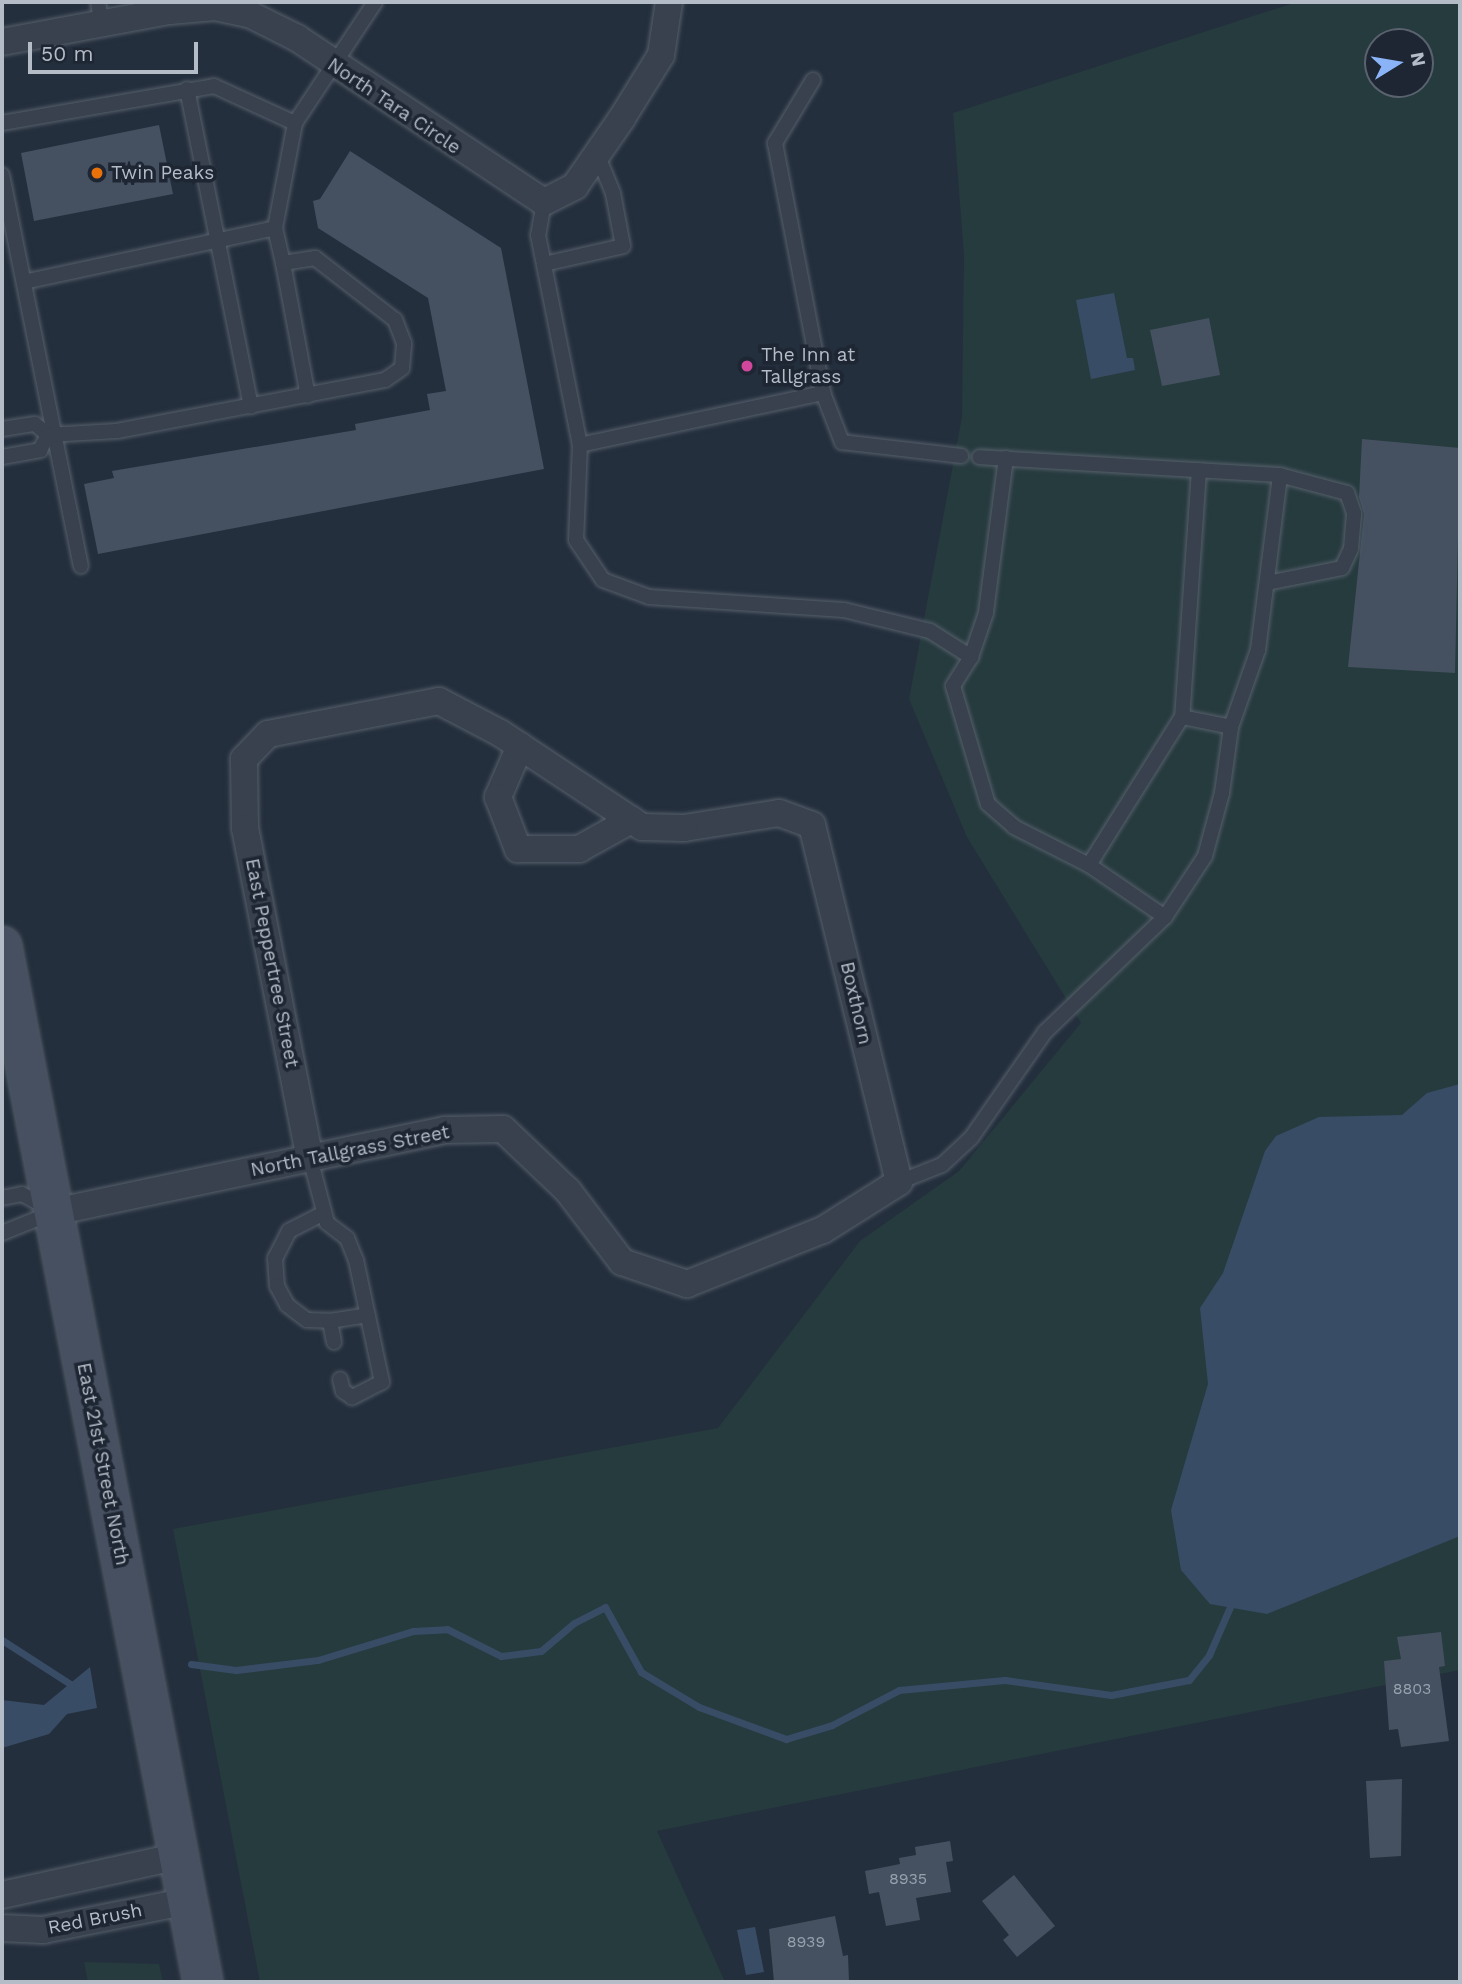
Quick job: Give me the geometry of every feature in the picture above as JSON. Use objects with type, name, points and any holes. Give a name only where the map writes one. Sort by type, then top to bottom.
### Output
[{"type":"main road","name":"East 21st Street North","points":[[2,946],[204,1982]]},
{"type":"street","points":[[544,202],[575,186],[661,55],[668,2]]},
{"type":"street","name":"North Tara Circle","points":[[2,42],[100,13],[215,7],[253,8],[330,64],[544,202]]},
{"type":"street","name":"East Peppertree Street","points":[[310,1158],[245,828],[244,766],[268,734],[439,701],[520,746]]},
{"type":"street","points":[[520,746],[631,820],[579,849],[519,849],[498,797],[520,746]]},
{"type":"street","name":"Boxthorn","points":[[631,820],[642,827],[684,828],[779,813],[812,825],[899,1182]]},
{"type":"street","name":"North Tallgrass Street","points":[[54,1212],[445,1130],[503,1129],[568,1191],[622,1262],[687,1284],[823,1230],[899,1182]]},
{"type":"street","points":[[2,1895],[179,1856]]},
{"type":"street","name":"Red Brush","points":[[2,1928],[43,1930],[187,1901]]},
{"type":"lane","points":[[309,396],[275,228],[295,123],[330,64],[375,2]]},
{"type":"lane","points":[[813,80],[775,143],[823,393],[842,442],[961,456]]},
{"type":"lane","points":[[2,123],[214,86],[295,123]]},
{"type":"lane","points":[[187,89],[215,241],[251,407]]},
{"type":"lane","points":[[544,264],[623,246],[612,192],[597,154]]},
{"type":"lane","points":[[2,175],[52,435],[81,566]]},
{"type":"lane","points":[[544,202],[538,235],[580,445],[576,540],[603,580],[649,597],[844,610],[930,631],[971,656]]},
{"type":"lane","points":[[23,282],[275,228]]},
{"type":"lane","points":[[2,429],[35,424],[52,435],[117,431],[385,380],[402,369],[404,343],[395,320],[315,258],[283,263]]},
{"type":"lane","points":[[580,445],[823,393]]},
{"type":"lane","points":[[2,457],[40,450],[52,435]]},
{"type":"lane","points":[[980,457],[1280,475],[1347,493],[1354,513],[1351,549],[1342,568],[1267,583]]},
{"type":"lane","points":[[1006,458],[986,613],[971,656],[953,686],[988,804],[1014,827],[1089,866],[1165,917]]},
{"type":"lane","points":[[1089,866],[1182,717],[1199,470]]},
{"type":"lane","points":[[899,1182],[942,1165],[971,1138],[1045,1032],[1165,917],[1205,856],[1222,793],[1231,727],[1258,650],[1280,475]]},
{"type":"lane","points":[[1182,717],[1231,727]]},
{"type":"lane","points":[[310,1158],[327,1223],[347,1238],[368,1315],[382,1382],[352,1397],[343,1391],[340,1379]]},
{"type":"lane","points":[[2,1198],[22,1194],[54,1212]]},
{"type":"lane","points":[[2,1233],[54,1212]]},
{"type":"lane","points":[[324,1213],[289,1231],[275,1258],[277,1286],[287,1305],[307,1320],[330,1321],[368,1315]]},
{"type":"lane","points":[[330,1321],[334,1342]]},
{"type":"green space","points":[[1297,2],[1460,2],[1460,1670],[657,1831],[725,1982],[260,1982],[173,1529],[718,1428],[860,1241],[959,1171],[1081,1023],[967,837],[909,699],[962,417],[964,255],[953,113]]},
{"type":"green space","points":[[84,1962],[159,1964],[163,1982],[88,1982]]},
{"type":"water","points":[[1114,293],[1127,358],[1133,358],[1135,370],[1091,379],[1076,300]]},
{"type":"water","points":[[1460,1084],[1460,1536],[1267,1614],[1210,1604],[1181,1570],[1171,1510],[1208,1384],[1200,1308],[1223,1273],[1265,1151],[1276,1136],[1319,1117],[1402,1115],[1427,1093]]},
{"type":"water","points":[[90,1667],[97,1708],[67,1714],[49,1734],[2,1748],[2,1700],[44,1705]]},
{"type":"water","points":[[755,1927],[764,1972],[746,1975],[737,1930]]},
{"type":"building","name":"Twin Peaks","points":[[159,125],[173,194],[34,221],[21,153]]},
{"type":"building","points":[[350,151],[501,248],[544,469],[98,554],[84,484],[114,478],[112,471],[356,430],[355,424],[430,410],[427,394],[446,391],[428,298],[318,228],[313,201],[320,199]]},
{"type":"building","points":[[1209,318],[1220,375],[1162,386],[1150,330]]},
{"type":"building","points":[[1362,439],[1460,448],[1455,673],[1348,667],[1364,514],[1359,497]]},
{"type":"building","points":[[1441,1632],[1445,1666],[1439,1667],[1449,1741],[1401,1747],[1398,1729],[1389,1730],[1384,1661],[1401,1659],[1397,1637]]},
{"type":"building","points":[[1402,1779],[1401,1856],[1370,1858],[1366,1781]]},
{"type":"building","points":[[950,1841],[953,1861],[946,1862],[951,1892],[916,1898],[920,1920],[886,1926],[879,1892],[869,1894],[865,1871],[900,1864],[899,1858],[916,1855],[915,1847]]},
{"type":"building","points":[[1014,1875],[1055,1926],[1017,1957],[1003,1940],[1009,1935],[982,1901]]},
{"type":"building","points":[[835,1916],[843,1956],[848,1955],[849,1982],[774,1982],[769,1929]]},
{"type":"waterway","points":[[191,1664],[236,1670],[318,1660],[413,1631],[447,1629],[501,1656],[541,1651],[574,1623],[605,1607],[641,1672],[699,1707],[786,1739],[832,1725],[899,1690],[1005,1680],[1111,1695],[1189,1680],[1209,1655],[1230,1607]]},
{"type":"waterway","points":[[2,1640],[75,1687]]},
{"type":"place","name":"Twin Peaks","points":[[97,173]]},
{"type":"place","name":"The Inn at Tallgrass","points":[[747,366]]}]
